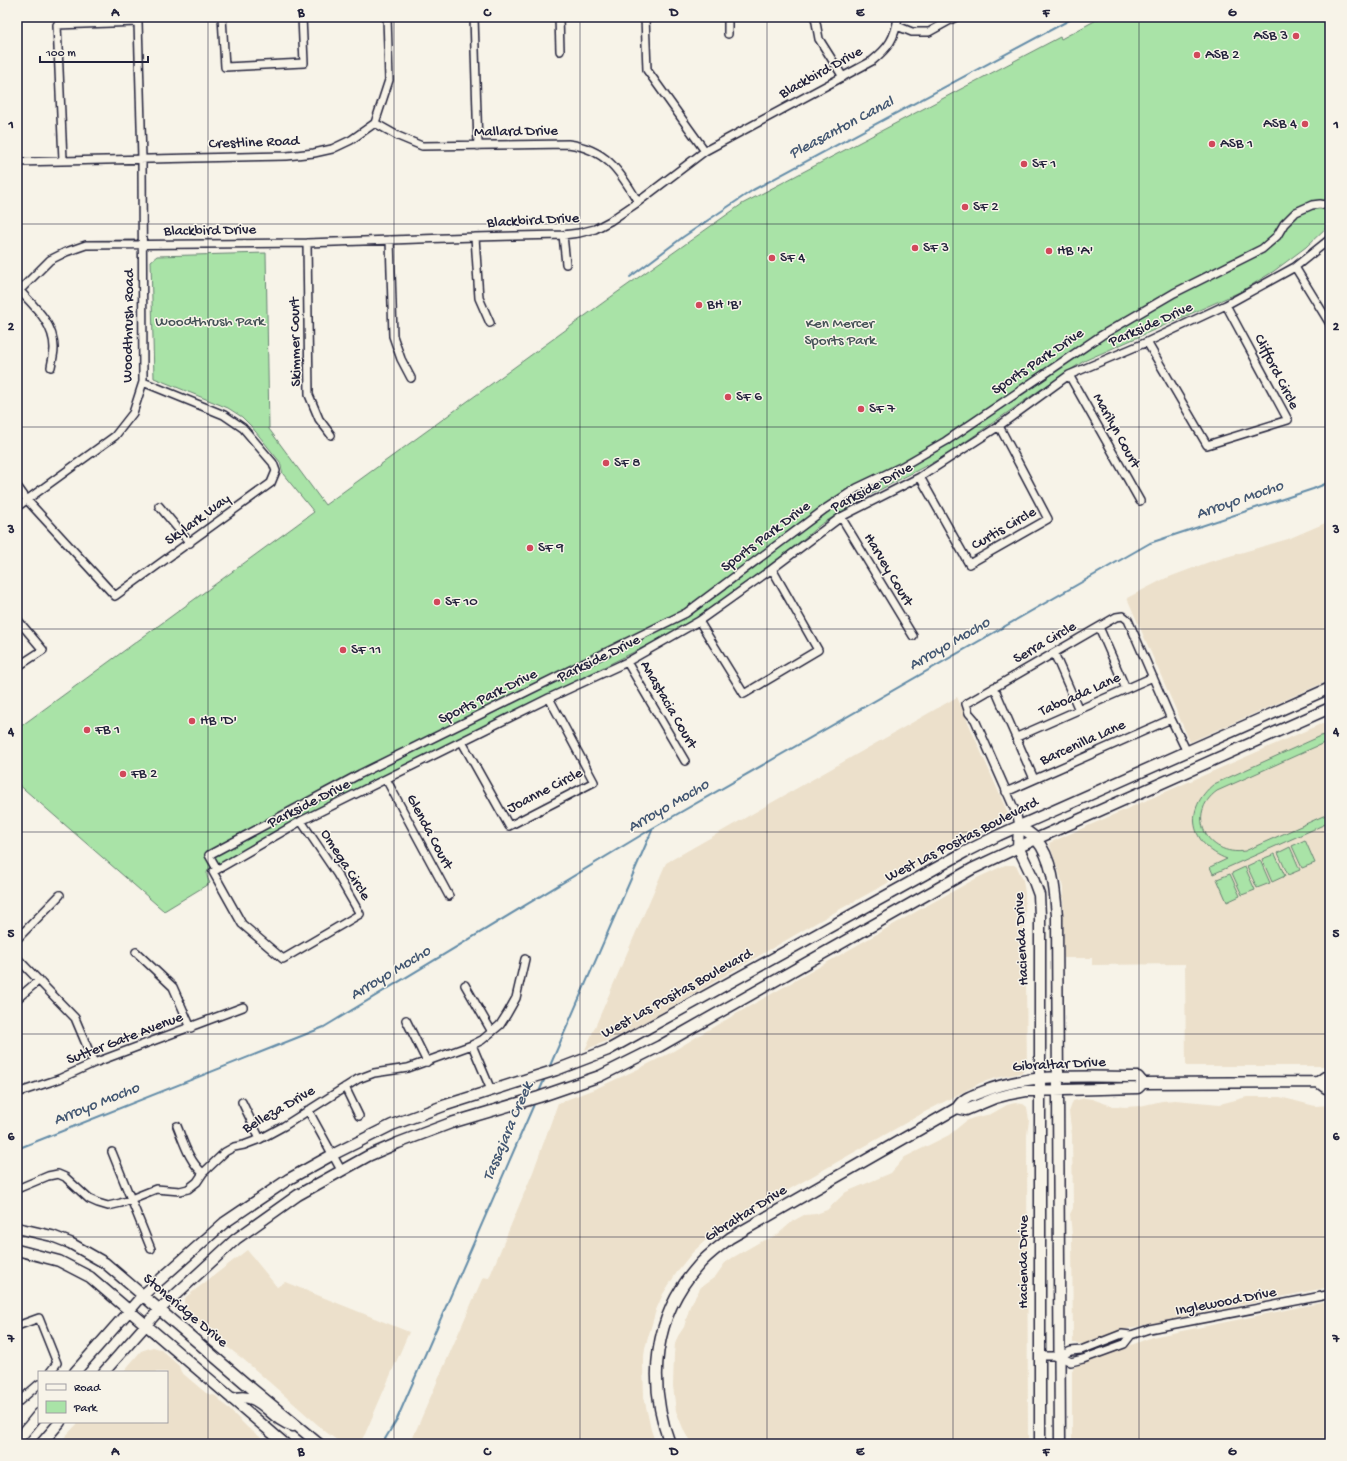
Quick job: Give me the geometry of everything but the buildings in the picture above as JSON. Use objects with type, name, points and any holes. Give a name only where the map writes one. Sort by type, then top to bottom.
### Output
[{"type":"main road","name":"West Las Positas Boulevard","points":[[76,1371],[142,1295],[230,1219],[289,1179],[332,1155],[392,1125],[446,1105],[556,1070],[608,1050],[965,852],[1019,826],[1330,688]]},
{"type":"main road","name":"West Las Positas Boulevard","points":[[105,1371],[160,1309],[236,1239],[298,1195],[341,1170],[398,1142],[451,1123],[539,1097],[600,1076],[660,1046],[972,869],[1330,708]]},
{"type":"main road","points":[[1019,826],[1036,839],[1044,852],[1050,869],[1055,893],[1057,916],[1060,1444]]},
{"type":"main road","name":"Hacienda Drive","points":[[1019,826],[1018,847],[1032,876],[1038,895],[1040,1079],[1040,1444]]},
{"type":"main road","name":"Gibraltar Drive","points":[[670,1444],[660,1413],[656,1386],[657,1356],[660,1337],[667,1315],[680,1290],[708,1255],[730,1238],[958,1108],[961,1102],[969,1097],[991,1088],[1014,1081],[1058,1078],[1138,1077],[1143,1083]]},
{"type":"main road","name":"Gibraltar Drive","points":[[958,1108],[966,1110],[995,1098],[1010,1094],[1040,1091],[1138,1088],[1143,1083],[1318,1082],[1325,1077],[1330,1077]]},
{"type":"main road","name":"Gibraltar Drive","points":[[1318,1082],[1326,1088],[1330,1088]]},
{"type":"main road","name":"Stoneridge Drive","points":[[17,1228],[52,1236],[70,1243],[106,1263],[319,1444]]},
{"type":"main road","points":[[17,1250],[58,1261],[90,1277],[285,1444]]},
{"type":"main road","points":[[232,1399],[239,1397],[250,1397],[279,1420],[293,1426],[299,1426]]},
{"type":"main road","points":[[17,1440],[38,1415]]},
{"type":"main road","points":[[41,1444],[59,1423]]},
{"type":"street","points":[[222,17],[225,67],[304,63],[302,17]]},
{"type":"street","points":[[375,123],[389,80],[387,17]]},
{"type":"street","points":[[474,17],[478,146]]},
{"type":"street","points":[[559,17],[560,51]]},
{"type":"street","points":[[645,17],[647,70],[705,151]]},
{"type":"street","points":[[728,17],[728,34]]},
{"type":"street","points":[[815,17],[819,39],[843,77]]},
{"type":"street","name":"Blackbird Drive","points":[[18,292],[50,260],[86,245],[307,243],[563,235],[579,234],[595,229],[610,221],[638,202],[705,151],[872,61],[886,49],[897,26],[898,17]]},
{"type":"street","points":[[897,26],[912,32],[929,32],[956,17]]},
{"type":"street","name":"Woodthrush Road","points":[[17,507],[115,436],[133,414],[143,382],[142,159],[138,22],[57,25],[63,160]]},
{"type":"street","name":"Mallard Drive","points":[[375,123],[398,136],[422,146],[568,144],[581,146],[594,151],[606,159],[617,170],[638,202]]},
{"type":"street","name":"Crestline Road","points":[[17,162],[287,156],[332,149],[352,140],[375,123]]},
{"type":"street","name":"Sports Park Drive","points":[[215,871],[209,855],[360,774],[686,613],[825,509],[857,488],[901,467],[946,441],[1102,335],[1174,293],[1262,249],[1277,236],[1284,224],[1296,212],[1312,205],[1329,205]]},
{"type":"street","points":[[563,235],[566,264]]},
{"type":"street","points":[[475,237],[479,298],[490,323]]},
{"type":"street","name":"Parkside Drive","points":[[215,871],[301,821],[548,698],[627,662],[699,621],[841,517],[920,477],[999,426],[1070,375],[1226,306],[1295,267],[1330,239]]},
{"type":"street","points":[[390,240],[393,336],[401,359],[411,378]]},
{"type":"street","name":"Skimmer Court","points":[[307,243],[309,395],[319,419],[331,435]]},
{"type":"street","points":[[1295,267],[1330,324]]},
{"type":"street","points":[[18,292],[43,316],[53,337],[54,349],[51,367]]},
{"type":"street","name":"Clifford Circle","points":[[1147,342],[1207,445],[1288,420],[1226,306]]},
{"type":"street","name":"Marilyn Court","points":[[1070,375],[1140,501]]},
{"type":"street","name":"Skylark Way","points":[[17,486],[27,500],[115,596],[271,483],[276,471],[273,463],[243,428],[224,415],[143,382]]},
{"type":"street","name":"Curtis Circle","points":[[920,477],[969,564],[1048,519],[999,426]]},
{"type":"street","points":[[159,506],[190,543]]},
{"type":"street","name":"Harvey Court","points":[[841,517],[913,636]]},
{"type":"street","points":[[699,621],[744,694],[818,650],[772,569]]},
{"type":"street","name":"Serra Circle","points":[[1019,826],[1017,815],[975,720],[969,713],[966,704],[1116,617],[1123,616],[1128,620],[1187,752]]},
{"type":"street","points":[[17,620],[43,650],[17,667]]},
{"type":"street","points":[[1099,627],[1126,689]]},
{"type":"street","points":[[1054,653],[1079,710]]},
{"type":"street","name":"Anastacia Court","points":[[627,662],[685,761]]},
{"type":"street","name":"Taboada Lane","points":[[1017,737],[1153,677]]},
{"type":"street","points":[[994,688],[1017,737],[1034,779]]},
{"type":"street","name":"Joanne Circle","points":[[462,742],[509,826],[594,782],[548,698]]},
{"type":"street","name":"Barcenilla Lane","points":[[1006,792],[1171,719]]},
{"type":"street","name":"Glenda Court","points":[[386,780],[449,896]]},
{"type":"street","name":"Omega Circle","points":[[215,871],[242,924],[283,959],[360,914],[337,874],[301,821]]},
{"type":"street","points":[[17,939],[60,895]]},
{"type":"street","points":[[136,952],[172,987],[191,1028]]},
{"type":"street","points":[[17,958],[75,1018],[94,1063]]},
{"type":"street","name":"Belleza Drive","points":[[17,1189],[48,1176],[58,1174],[65,1177],[81,1192],[98,1203],[108,1206],[121,1203],[156,1189],[180,1191],[188,1189],[197,1182],[203,1173],[225,1152],[234,1147],[260,1139],[284,1126],[358,1079],[374,1073],[408,1068],[482,1040],[500,1025],[516,998],[525,959]]},
{"type":"street","points":[[17,999],[39,980]]},
{"type":"street","points":[[465,985],[492,1032]]},
{"type":"street","name":"Sutter Gate Avenue","points":[[17,1093],[243,1007]]},
{"type":"street","points":[[406,1020],[427,1062]]},
{"type":"street","points":[[472,1045],[491,1090]]},
{"type":"street","points":[[344,1087],[359,1116]]},
{"type":"street","points":[[242,1102],[260,1139]]},
{"type":"street","points":[[308,1110],[341,1170]]},
{"type":"street","points":[[177,1126],[190,1158],[197,1168],[203,1173]]},
{"type":"street","points":[[112,1152],[151,1249]]},
{"type":"street","name":"Inglewood Drive","points":[[1040,1356],[1059,1356],[1071,1362],[1124,1344],[1131,1335],[1149,1329],[1329,1295]]},
{"type":"street","points":[[17,1326],[39,1318],[57,1363],[51,1371]]},
{"type":"street","points":[[17,1403],[38,1385]]},
{"type":"shaded area","points":[[1330,521],[1330,680],[1190,742],[1127,598],[1164,579],[1209,562],[1288,539]]},
{"type":"shaded area","points":[[957,697],[1010,818],[989,825],[958,840],[951,848],[826,917],[645,1022],[614,1038],[585,1050],[666,863]]},
{"type":"shaded area","points":[[1330,720],[1330,1066],[1186,1066],[1185,964],[1092,965],[1092,958],[1064,958],[1063,888],[1049,843]]},
{"type":"shaded area","points":[[1005,865],[1014,865],[1017,867],[1023,880],[1025,893],[1027,1067],[1021,1073],[980,1083],[923,1113],[725,1226],[708,1238],[692,1253],[679,1269],[663,1294],[656,1310],[645,1348],[643,1365],[644,1397],[651,1430],[656,1444],[410,1444],[483,1277],[489,1278],[533,1172],[558,1103],[597,1088],[670,1053],[919,910],[975,879]]},
{"type":"shaded area","points":[[1247,1097],[1280,1097],[1315,1106],[1330,1105],[1330,1287],[1130,1328],[1085,1344],[1073,1343],[1072,1236],[1070,1214],[1073,1208],[1072,1135],[1069,1112],[1073,1101],[1085,1098],[1112,1106],[1125,1107],[1175,1100],[1220,1104]]},
{"type":"shaded area","points":[[1015,1103],[1023,1104],[1027,1107],[1029,1120],[1027,1135],[1028,1444],[692,1444],[685,1433],[676,1411],[673,1386],[674,1354],[675,1344],[684,1327],[690,1306],[701,1287],[715,1277],[725,1263],[758,1243],[777,1235],[793,1221],[804,1215],[816,1214],[827,1210],[846,1192],[891,1173],[905,1157],[949,1135],[966,1121],[991,1114],[1007,1105]]},
{"type":"shaded area","points":[[247,1250],[277,1287],[285,1282],[409,1332],[365,1434],[359,1444],[342,1444],[326,1432],[243,1359],[188,1317],[184,1312],[184,1301],[186,1297]]},
{"type":"shaded area","points":[[1330,1301],[1330,1444],[1072,1444],[1072,1371],[1074,1367],[1152,1337]]},
{"type":"shaded area","points":[[153,1347],[160,1349],[179,1366],[181,1372],[206,1393],[216,1396],[247,1427],[269,1444],[58,1444],[78,1423],[168,1423],[168,1371],[124,1371],[141,1351]]},
{"type":"green space","name":"Ken Mercer Sports Park","points":[[1102,17],[1330,17],[1330,224],[1306,247],[1274,271],[1242,291],[1084,361],[945,456],[866,497],[820,525],[789,551],[696,619],[670,634],[305,815],[220,864],[210,868],[207,875],[210,883],[164,911],[17,783],[17,729],[314,512],[283,474],[280,462],[242,417],[228,408],[154,378],[151,261],[157,256],[266,253],[269,429],[325,505],[615,294],[742,204],[1060,37],[1061,39]]},
{"type":"green space","points":[[1330,734],[1330,742],[1324,743],[1217,791],[1207,800],[1203,811],[1202,822],[1205,832],[1211,841],[1220,847],[1232,851],[1245,851],[1330,813],[1330,822],[1213,874],[1210,867],[1227,859],[1215,853],[1205,845],[1198,836],[1195,826],[1195,815],[1198,804],[1204,794],[1214,784],[1321,736]]},
{"type":"green space","points":[[1305,840],[1315,863],[1302,868],[1292,846]]},
{"type":"green space","points":[[1290,847],[1300,870],[1288,875],[1278,853]]},
{"type":"green space","points":[[1275,854],[1285,876],[1272,882],[1262,859]]},
{"type":"green space","points":[[1260,860],[1270,883],[1257,888],[1247,866]]},
{"type":"green space","points":[[1245,867],[1255,890],[1242,895],[1232,873]]},
{"type":"green space","points":[[1230,874],[1240,896],[1227,902],[1217,879]]},
{"type":"waterway","name":"Pleasanton Canal","points":[[630,277],[683,237],[753,190],[1075,17]]},
{"type":"waterway","name":"Arroyo Mocho","points":[[17,1149],[324,1027],[653,828],[1150,543],[1330,482]]},
{"type":"waterway","name":"Tassajara Creek","points":[[549,1068],[653,828]]},
{"type":"waterway","name":"Tassajara Creek","points":[[538,1094],[545,1078]]},
{"type":"waterway","name":"Tassajara Creek","points":[[382,1444],[397,1419],[535,1102]]},
{"type":"place","name":"ASB 3","points":[[1296,36]]},
{"type":"place","name":"ASB 2","points":[[1197,55]]},
{"type":"place","name":"ASB 4","points":[[1305,124]]},
{"type":"place","name":"ASB 1","points":[[1212,144]]},
{"type":"place","name":"SF 1","points":[[1024,164]]},
{"type":"place","name":"SF 2","points":[[965,207]]},
{"type":"place","name":"SF 3","points":[[915,248]]},
{"type":"place","name":"HB 'A'","points":[[1049,251]]},
{"type":"place","name":"SF 4","points":[[772,258]]},
{"type":"place","name":"BH 'B'","points":[[699,305]]},
{"type":"place","name":"SF 6","points":[[728,397]]},
{"type":"place","name":"SF 7","points":[[861,409]]},
{"type":"place","name":"SF 8","points":[[606,463]]},
{"type":"place","name":"SF 9","points":[[530,548]]},
{"type":"place","name":"SF 10","points":[[437,602]]},
{"type":"place","name":"SF 11","points":[[343,650]]},
{"type":"place","name":"HB 'D'","points":[[192,721]]},
{"type":"place","name":"FB 1","points":[[87,730]]},
{"type":"place","name":"FB 2","points":[[123,774]]},
{"type":"park label","name":"Woodthrush Park","points":[[210,322]]}]
